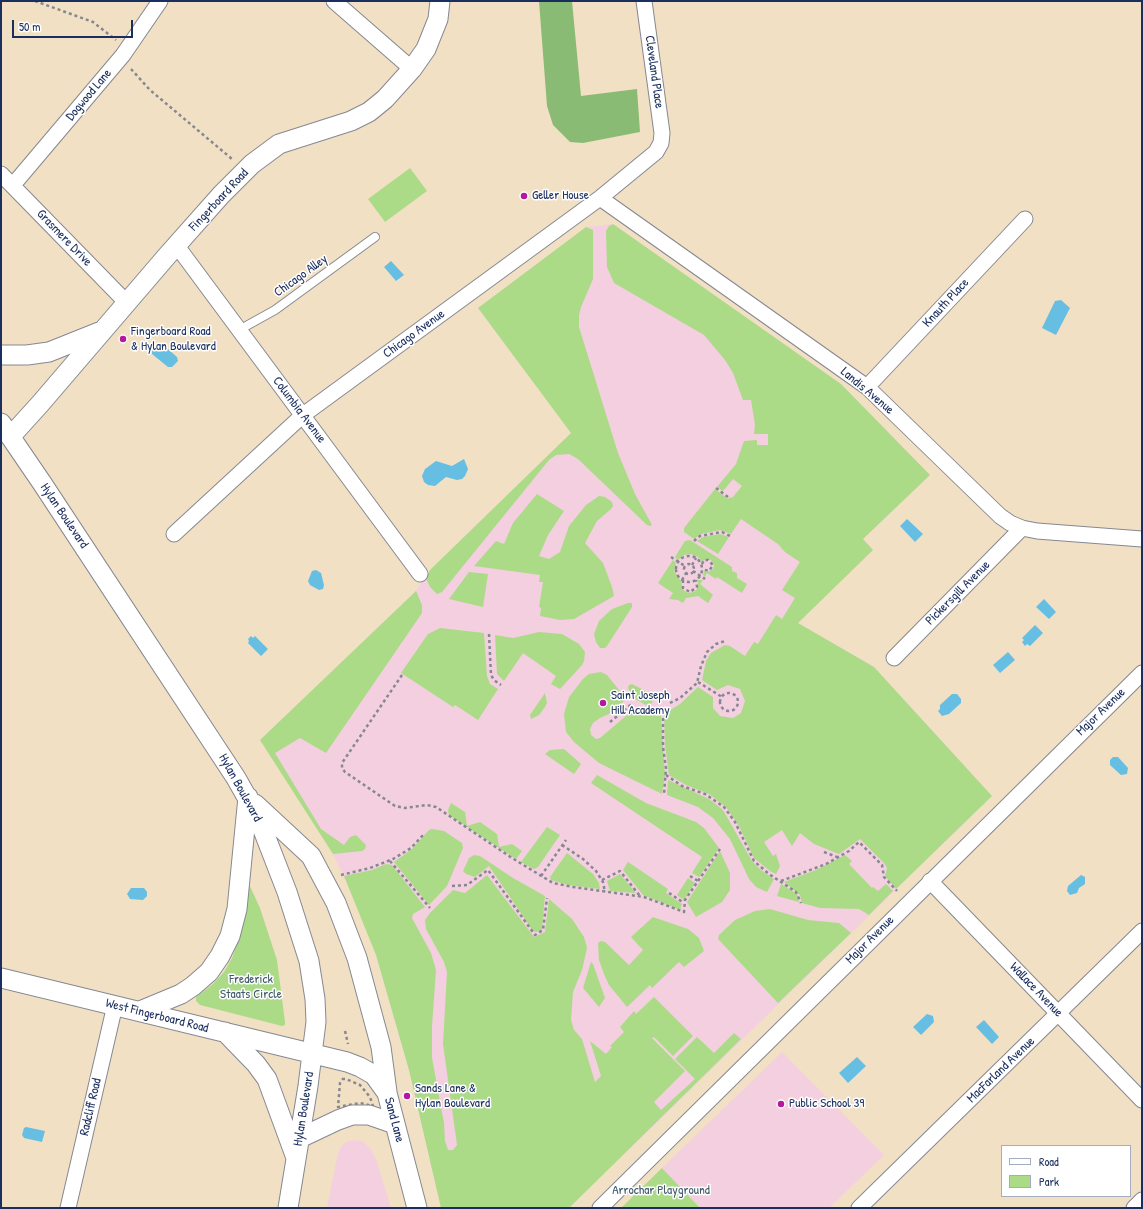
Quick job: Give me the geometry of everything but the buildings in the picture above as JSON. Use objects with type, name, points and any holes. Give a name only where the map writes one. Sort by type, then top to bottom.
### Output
[{"type":"street","name":"Dogwood Lane","points":[[13,185],[123,55],[160,1]]},
{"type":"street","points":[[334,1],[412,69]]},
{"type":"street","name":"Fingerboard Road","points":[[6,429],[37,409],[102,331],[241,174],[270,150],[289,140],[351,121],[369,112],[385,99],[412,69],[431,39],[438,19],[440,1]]},
{"type":"street","name":"Cleveland Place","points":[[644,1],[662,133],[661,143]]},
{"type":"street","name":"Chicago Avenue","points":[[174,534],[303,415],[600,198],[656,152],[661,143]]},
{"type":"street","name":"Grasmere Drive","points":[[1,174],[127,303]]},
{"type":"street","name":"Landis Avenue","points":[[600,198],[867,387],[1000,516],[1022,528],[1142,540]]},
{"type":"street","name":"Knauth Place","points":[[867,387],[1025,220]]},
{"type":"street","name":"Columbia Avenue","points":[[177,246],[420,574]]},
{"type":"street","points":[[1,355],[27,355],[49,352],[102,331]]},
{"type":"street","name":"Hylan Boulevard","points":[[6,429],[222,755],[248,797],[272,851],[294,910],[305,948],[315,999],[316,1022],[313,1054],[288,1208]]},
{"type":"street","name":"Pickersgill Avenue","points":[[894,658],[1022,528]]},
{"type":"street","name":"Major Avenue","points":[[600,1208],[1142,673]]},
{"type":"street","points":[[140,1011],[181,994],[193,986],[209,972],[220,956],[230,936],[237,909],[248,797]]},
{"type":"street","points":[[248,797],[311,856],[336,903],[357,958],[381,1047],[387,1093]]},
{"type":"street","name":"Wallace Avenue","points":[[930,881],[1142,1100]]},
{"type":"street","name":"MacFarland Avenue","points":[[859,1208],[1142,931]]},
{"type":"street","name":"West Fingerboard Road","points":[[1,978],[313,1054]]},
{"type":"street","name":"Radcliff Road","points":[[68,1208],[115,1005]]},
{"type":"street","points":[[225,1032],[256,1064],[267,1079],[297,1159]]},
{"type":"street","name":"Sand Lane","points":[[313,1054],[360,1066],[379,1081],[387,1093],[417,1208]]},
{"type":"street","points":[[300,1138],[352,1115],[369,1115],[395,1124]]},
{"type":"street","points":[[1134,1208],[1142,1200]]},
{"type":"lane","name":"Chicago Alley","points":[[239,330],[275,310],[375,237]]},
{"type":"path","points":[[35,1],[93,22],[118,41]]},
{"type":"path","points":[[131,70],[150,90],[232,160]]},
{"type":"path","points":[[716,488],[728,497]]},
{"type":"path","points":[[694,541],[700,536],[722,532],[730,536]]},
{"type":"path","points":[[671,557],[685,566],[692,565]]},
{"type":"path","points":[[682,580],[688,582],[696,580],[700,576],[702,566],[703,561],[708,560],[713,565],[709,570],[702,566],[696,558],[684,557],[678,562],[676,570],[682,580],[683,588],[690,592],[697,587],[696,580]]},
{"type":"path","points":[[696,558],[692,565],[694,568],[693,571],[705,579]]},
{"type":"path","points":[[682,580],[686,573],[685,566]]},
{"type":"path","points":[[686,573],[691,573],[693,571]]},
{"type":"path","points":[[489,634],[491,675],[494,680],[501,685]]},
{"type":"path","points":[[670,703],[684,695],[698,682],[701,666],[707,652],[716,644],[725,641]]},
{"type":"path","points":[[402,675],[343,761],[342,766],[344,771],[400,808],[427,805],[436,807],[512,858],[541,876],[560,885],[641,896],[684,912],[684,903],[720,850]]},
{"type":"path","points":[[698,682],[722,697]]},
{"type":"path","points":[[727,693],[735,696],[738,704],[730,711],[724,709],[721,705],[722,697],[727,693]]},
{"type":"path","points":[[610,722],[633,703]]},
{"type":"path","points":[[663,718],[666,775],[664,795]]},
{"type":"path","points":[[666,775],[682,786],[705,794],[724,807],[735,822],[754,860],[796,892],[801,903]]},
{"type":"path","points":[[339,875],[370,868],[390,860],[411,848],[424,834]]},
{"type":"path","points":[[541,876],[566,840]]},
{"type":"path","points":[[780,881],[817,868],[838,857],[860,842],[882,865],[884,877],[897,892]]},
{"type":"path","points":[[562,845],[589,864],[602,880],[605,892]]},
{"type":"path","points":[[824,852],[838,857]]},
{"type":"path","points":[[390,860],[430,908]]},
{"type":"path","points":[[452,886],[467,885],[488,870],[536,935],[543,930],[547,898]]},
{"type":"path","points":[[602,880],[620,872],[641,896]]},
{"type":"path","points":[[690,876],[698,881]]},
{"type":"path","points":[[669,893],[684,903]]},
{"type":"path","points":[[345,1031],[346,1041],[350,1044]]},
{"type":"path","points":[[346,1079],[360,1085],[370,1097],[373,1106],[360,1103],[338,1107],[340,1081],[346,1079]]},
{"type":"shaded area","name":"Saint Joseph Hill Academy","points":[[613,224],[841,384],[930,475],[863,539],[873,550],[798,623],[874,667],[992,796],[569,1208],[441,1208],[409,1070],[376,955],[362,915],[333,854],[260,740],[416,591],[430,570],[571,433],[478,308],[586,227]]},
{"type":"shaded area","name":"Public School 39","points":[[782,1052],[884,1155],[829,1208],[700,1208],[662,1168]]},
{"type":"shaded area","points":[[358,1140],[365,1143],[376,1159],[391,1208],[327,1208],[338,1153],[342,1145],[348,1141]]},
{"type":"green space","points":[[539,1],[572,1],[581,96],[637,89],[640,132],[583,143],[570,142],[553,125],[547,106]]},
{"type":"green space","points":[[410,168],[427,191],[385,222],[368,199]]},
{"type":"green space","points":[[613,224],[841,384],[930,475],[863,539],[873,550],[798,623],[874,667],[992,796],[896,889],[885,876],[887,868],[884,863],[860,839],[839,854],[814,844],[800,833],[792,846],[782,830],[764,842],[773,856],[776,854],[780,866],[776,874],[770,871],[754,858],[739,826],[726,807],[709,794],[686,785],[669,775],[665,745],[664,714],[680,704],[698,687],[713,697],[713,708],[720,716],[733,718],[741,713],[745,701],[740,689],[728,685],[717,690],[702,680],[706,661],[711,653],[725,645],[730,646],[745,656],[754,642],[758,644],[776,615],[782,619],[795,598],[782,590],[800,562],[785,552],[778,544],[741,519],[731,534],[720,530],[701,534],[694,539],[684,532],[684,528],[715,489],[728,499],[730,497],[732,498],[742,486],[733,479],[723,491],[717,487],[736,464],[744,441],[757,440],[757,445],[768,445],[768,434],[754,434],[755,425],[751,400],[743,400],[733,373],[725,360],[704,335],[614,283],[607,267],[606,231],[609,226]]},
{"type":"green space","points":[[586,227],[593,230],[593,279],[581,307],[579,327],[618,453],[635,494],[652,525],[647,525],[578,459],[569,454],[556,455],[549,460],[442,592],[437,594],[430,587],[426,578],[430,570],[571,433],[478,308]]},
{"type":"green space","points":[[537,494],[564,511],[548,535],[539,556],[549,559],[560,552],[569,526],[586,505],[599,496],[605,497],[612,502],[613,506],[597,521],[585,543],[603,563],[614,596],[574,619],[560,620],[540,616],[541,608],[539,607],[543,582],[539,582],[540,575],[474,566],[496,541],[504,544],[513,523]]},
{"type":"green space","points":[[720,534],[729,537],[718,554],[697,541],[703,537]]},
{"type":"green space","points":[[690,540],[732,567],[732,571],[737,573],[737,578],[747,584],[742,593],[717,577],[716,579],[707,573],[705,577],[703,575],[704,571],[708,572],[713,569],[714,565],[711,560],[706,559],[702,562],[698,557],[691,554],[684,555],[678,560],[675,557],[685,541]]},
{"type":"green space","points":[[673,560],[676,563],[674,571],[681,581],[683,590],[688,593],[694,592],[698,588],[698,580],[703,580],[700,584],[713,595],[708,603],[698,596],[686,598],[683,603],[678,600],[669,599],[673,593],[658,583]]},
{"type":"green space","points":[[469,572],[488,574],[483,607],[449,599]]},
{"type":"green space","points":[[416,591],[422,605],[422,613],[326,753],[300,738],[275,753],[321,829],[344,845],[350,837],[356,835],[366,845],[365,849],[362,851],[333,854],[260,740]]},
{"type":"green space","points":[[632,603],[632,607],[607,646],[605,648],[600,648],[596,642],[594,634],[599,621],[612,609]]},
{"type":"green space","points":[[440,628],[484,633],[487,676],[490,684],[498,689],[478,720],[455,705],[453,707],[401,673],[428,634]]},
{"type":"green space","points":[[539,632],[562,634],[579,644],[585,652],[582,665],[560,689],[551,684],[556,676],[523,653],[504,681],[497,674],[495,635],[513,638]]},
{"type":"green space","points":[[601,672],[607,675],[623,695],[624,701],[609,714],[593,723],[590,729],[591,735],[596,739],[600,738],[633,710],[644,715],[661,716],[665,775],[662,794],[599,763],[574,742],[566,732],[564,714],[569,697],[583,679],[589,674]]},
{"type":"green space","points":[[632,684],[644,690],[653,699],[652,703],[646,705],[635,699],[628,688],[629,685]]},
{"type":"green space","points":[[545,693],[547,703],[545,707],[539,715],[531,719],[530,715]]},
{"type":"green space","points":[[564,749],[581,764],[574,774],[545,754],[550,750]]},
{"type":"green space","points":[[597,775],[646,803],[696,822],[704,828],[719,848],[699,877],[692,873],[702,857],[591,783]]},
{"type":"green space","points":[[668,780],[709,799],[723,810],[752,861],[761,870],[774,879],[767,892],[756,887],[749,879],[730,839],[713,818],[698,807],[667,795]]},
{"type":"green space","points":[[451,803],[465,812],[467,826],[480,822],[497,834],[499,847],[512,844],[522,851],[516,859],[449,815],[448,810]]},
{"type":"green space","points":[[547,827],[560,835],[538,867],[534,869],[521,862]]},
{"type":"green space","points":[[429,830],[444,831],[462,843],[463,848],[447,886],[429,905],[394,862],[412,849]]},
{"type":"green space","points":[[720,851],[730,873],[730,890],[722,902],[696,917],[687,902]]},
{"type":"green space","points":[[567,853],[593,874],[599,883],[600,889],[568,885],[551,880],[550,877]]},
{"type":"green space","points":[[474,855],[480,856],[513,878],[545,896],[542,930],[536,932],[533,931],[489,866],[475,877],[466,874],[463,871],[469,858]]},
{"type":"green space","points":[[845,855],[852,861],[849,864],[872,888],[873,887],[878,891],[886,884],[893,891],[869,915],[859,909],[820,908],[802,903],[800,895],[784,882],[816,870]]},
{"type":"green space","points":[[628,862],[668,889],[666,893],[682,904],[680,910],[643,895],[623,870]]},
{"type":"green space","points":[[386,864],[392,865],[425,907],[413,914],[412,918],[431,953],[436,970],[432,1026],[432,1058],[444,1123],[445,1141],[448,1150],[453,1150],[457,1145],[443,1044],[447,972],[444,962],[426,929],[425,920],[453,890],[465,893],[487,875],[534,937],[545,932],[549,899],[572,919],[584,937],[587,948],[582,970],[573,992],[571,1020],[574,1030],[582,1039],[595,1082],[601,1076],[590,1041],[606,1054],[612,1047],[610,1046],[624,1032],[620,1027],[634,1011],[636,1014],[654,997],[693,1036],[673,1056],[654,1037],[652,1038],[685,1071],[654,1102],[661,1110],[695,1079],[675,1059],[697,1037],[714,1053],[734,1033],[741,1039],[569,1208],[441,1208],[409,1070],[376,955],[344,876],[372,870]]},
{"type":"green space","points":[[620,874],[636,893],[610,891],[607,881]]},
{"type":"green space","points":[[688,878],[695,883],[684,900],[677,895]]},
{"type":"green space","name":"Frederick Staats Circle","points":[[247,884],[249,884],[260,908],[277,960],[285,1022],[285,1025],[282,1026],[200,1005],[196,1001],[196,997],[213,984],[224,972],[232,958],[239,939]]},
{"type":"green space","points":[[781,884],[797,894],[799,902],[777,896]]},
{"type":"green space","points":[[770,909],[808,920],[839,923],[851,933],[778,1003],[718,939],[719,935],[735,920],[755,911]]},
{"type":"green space","points":[[653,917],[688,929],[699,938],[704,951],[684,967],[679,962],[652,988],[650,985],[627,1007],[609,985],[604,974],[599,960],[598,943],[601,941],[605,942],[629,965],[643,950],[631,937]]},
{"type":"green space","points":[[591,962],[605,998],[599,1007],[583,988]]},
{"type":"green space","name":"Arrochar Playground","points":[[662,1168],[700,1208],[621,1208]]},
{"type":"water","points":[[391,261],[404,275],[396,281],[384,267]]},
{"type":"water","points":[[1061,300],[1070,308],[1056,335],[1042,328],[1055,301]]},
{"type":"water","points":[[158,343],[161,343],[177,357],[178,361],[172,367],[168,367],[152,354],[152,350]]},
{"type":"water","points":[[464,459],[468,469],[462,479],[457,480],[446,477],[435,486],[428,485],[424,482],[422,476],[425,469],[436,461],[452,466]]},
{"type":"water","points":[[907,519],[923,534],[915,542],[900,526]]},
{"type":"water","points":[[316,570],[321,573],[324,585],[323,589],[319,590],[310,585],[308,581],[312,571]]},
{"type":"water","points":[[1044,599],[1056,612],[1049,619],[1036,607]]},
{"type":"water","points":[[1035,625],[1043,633],[1030,646],[1027,644],[1025,646],[1022,642],[1024,640],[1022,638]]},
{"type":"water","points":[[251,636],[253,638],[255,636],[268,649],[261,656],[248,643],[248,639]]},
{"type":"water","points":[[1008,652],[1015,660],[1000,673],[993,665]]},
{"type":"water","points":[[952,694],[957,694],[961,699],[961,703],[949,714],[942,716],[938,711],[940,709],[940,705]]},
{"type":"water","points":[[1113,757],[1118,757],[1128,768],[1127,774],[1121,775],[1110,765],[1110,760]]},
{"type":"water","points":[[1081,875],[1085,877],[1085,884],[1079,888],[1077,893],[1070,895],[1067,891],[1068,886]]},
{"type":"water","points":[[131,888],[144,888],[147,892],[147,896],[143,900],[130,899],[127,894]]},
{"type":"water","points":[[927,1014],[933,1016],[934,1022],[921,1035],[913,1027]]},
{"type":"water","points":[[984,1020],[999,1037],[992,1044],[976,1027]]},
{"type":"water","points":[[857,1057],[866,1066],[848,1083],[839,1073]]},
{"type":"water","points":[[26,1127],[45,1131],[42,1142],[24,1138],[22,1135],[24,1128]]},
{"type":"place","name":"Geller House","points":[[524,196]]},
{"type":"place","name":"Fingerboard Road & Hylan Boulevard","points":[[123,339]]},
{"type":"place","name":"Saint Joseph Hill Academy","points":[[603,703]]},
{"type":"place","name":"Sands Lane & Hylan Boulevard","points":[[407,1096]]},
{"type":"place","name":"Public School 39","points":[[781,1104]]}]
